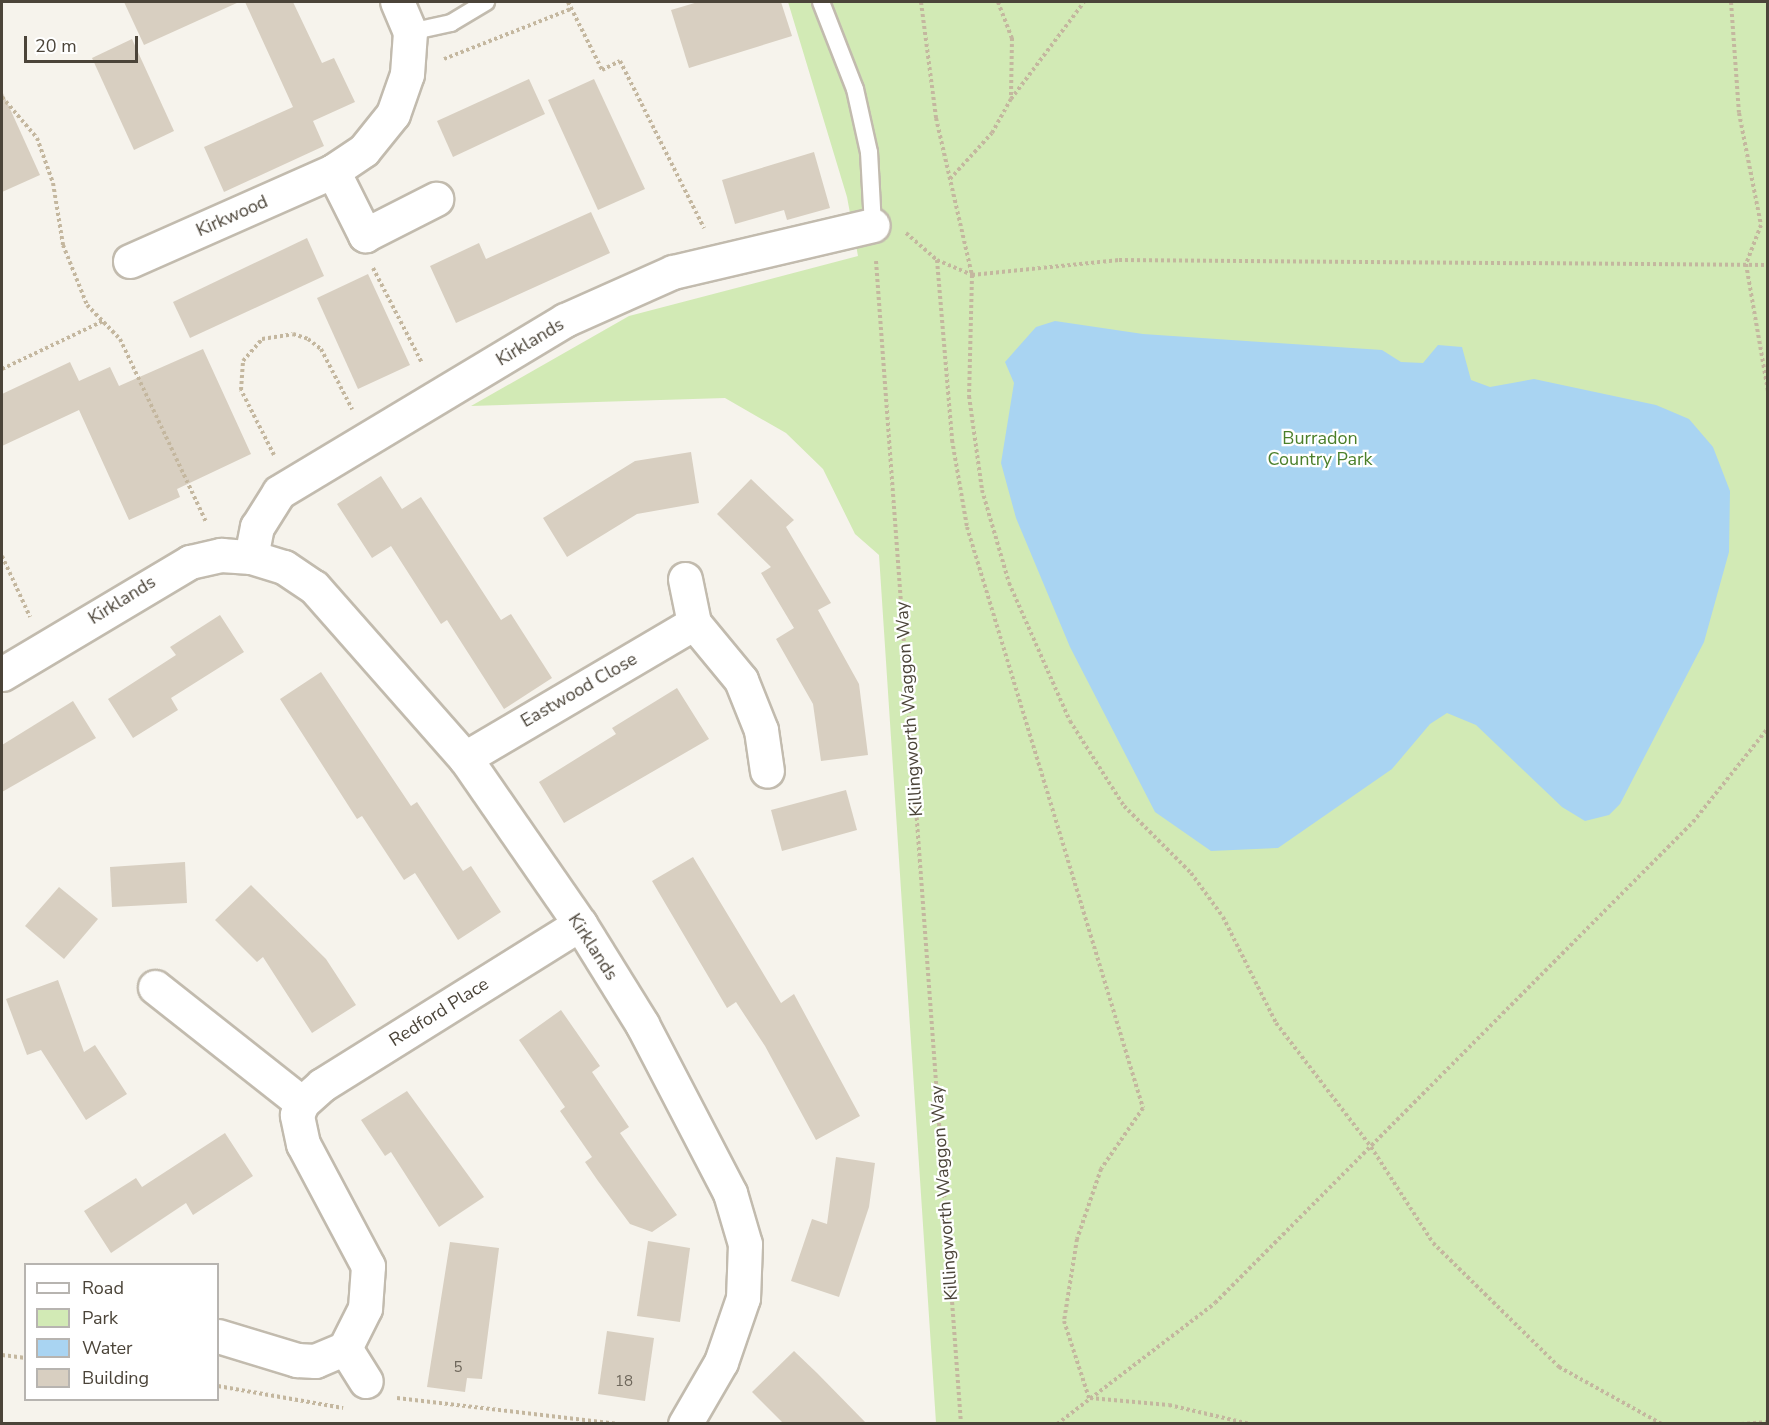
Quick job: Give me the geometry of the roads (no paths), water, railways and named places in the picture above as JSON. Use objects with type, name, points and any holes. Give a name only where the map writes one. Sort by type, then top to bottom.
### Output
[{"type":"street","name":"Kirkwood","points":[[130,261],[333,171],[364,150],[393,114],[407,74],[410,32],[397,2]]},
{"type":"street","points":[[333,171],[365,235],[436,199]]},
{"type":"street","name":"Kirklands","points":[[236,556],[266,505],[290,485],[617,293],[721,261],[873,225]]},
{"type":"street","name":"Kirklands","points":[[2,674],[167,572],[236,556],[284,567],[314,587],[465,758],[580,924],[642,1024],[740,1220],[745,1252],[743,1298],[721,1362],[687,1423]]},
{"type":"street","points":[[685,579],[694,623],[741,680],[761,730],[767,771]]},
{"type":"street","name":"Eastwood Close","points":[[465,758],[694,623]]},
{"type":"street","name":"Redford Place","points":[[302,1103],[322,1085],[580,924]]},
{"type":"street","points":[[154,987],[302,1103],[298,1126],[303,1144],[368,1266],[365,1308],[345,1348],[315,1361],[297,1360],[219,1336]]},
{"type":"street","points":[[345,1348],[368,1396]]},
{"type":"lane","points":[[410,32],[451,23],[486,2]]},
{"type":"lane","points":[[821,2],[855,89],[869,152],[873,225]]},
{"type":"water","points":[[1055,321],[1143,334],[1382,350],[1401,362],[1423,363],[1438,345],[1462,347],[1471,380],[1490,387],[1534,379],[1656,405],[1689,419],[1713,447],[1730,491],[1729,552],[1704,642],[1620,804],[1609,815],[1585,821],[1562,807],[1476,725],[1447,713],[1430,724],[1392,769],[1278,848],[1211,851],[1155,812],[1070,647],[1016,518],[1001,463],[1014,383],[1005,362],[1036,327]]},
{"type":"park label","name":"Burradon Country Park","points":[[1320,449]]}]
